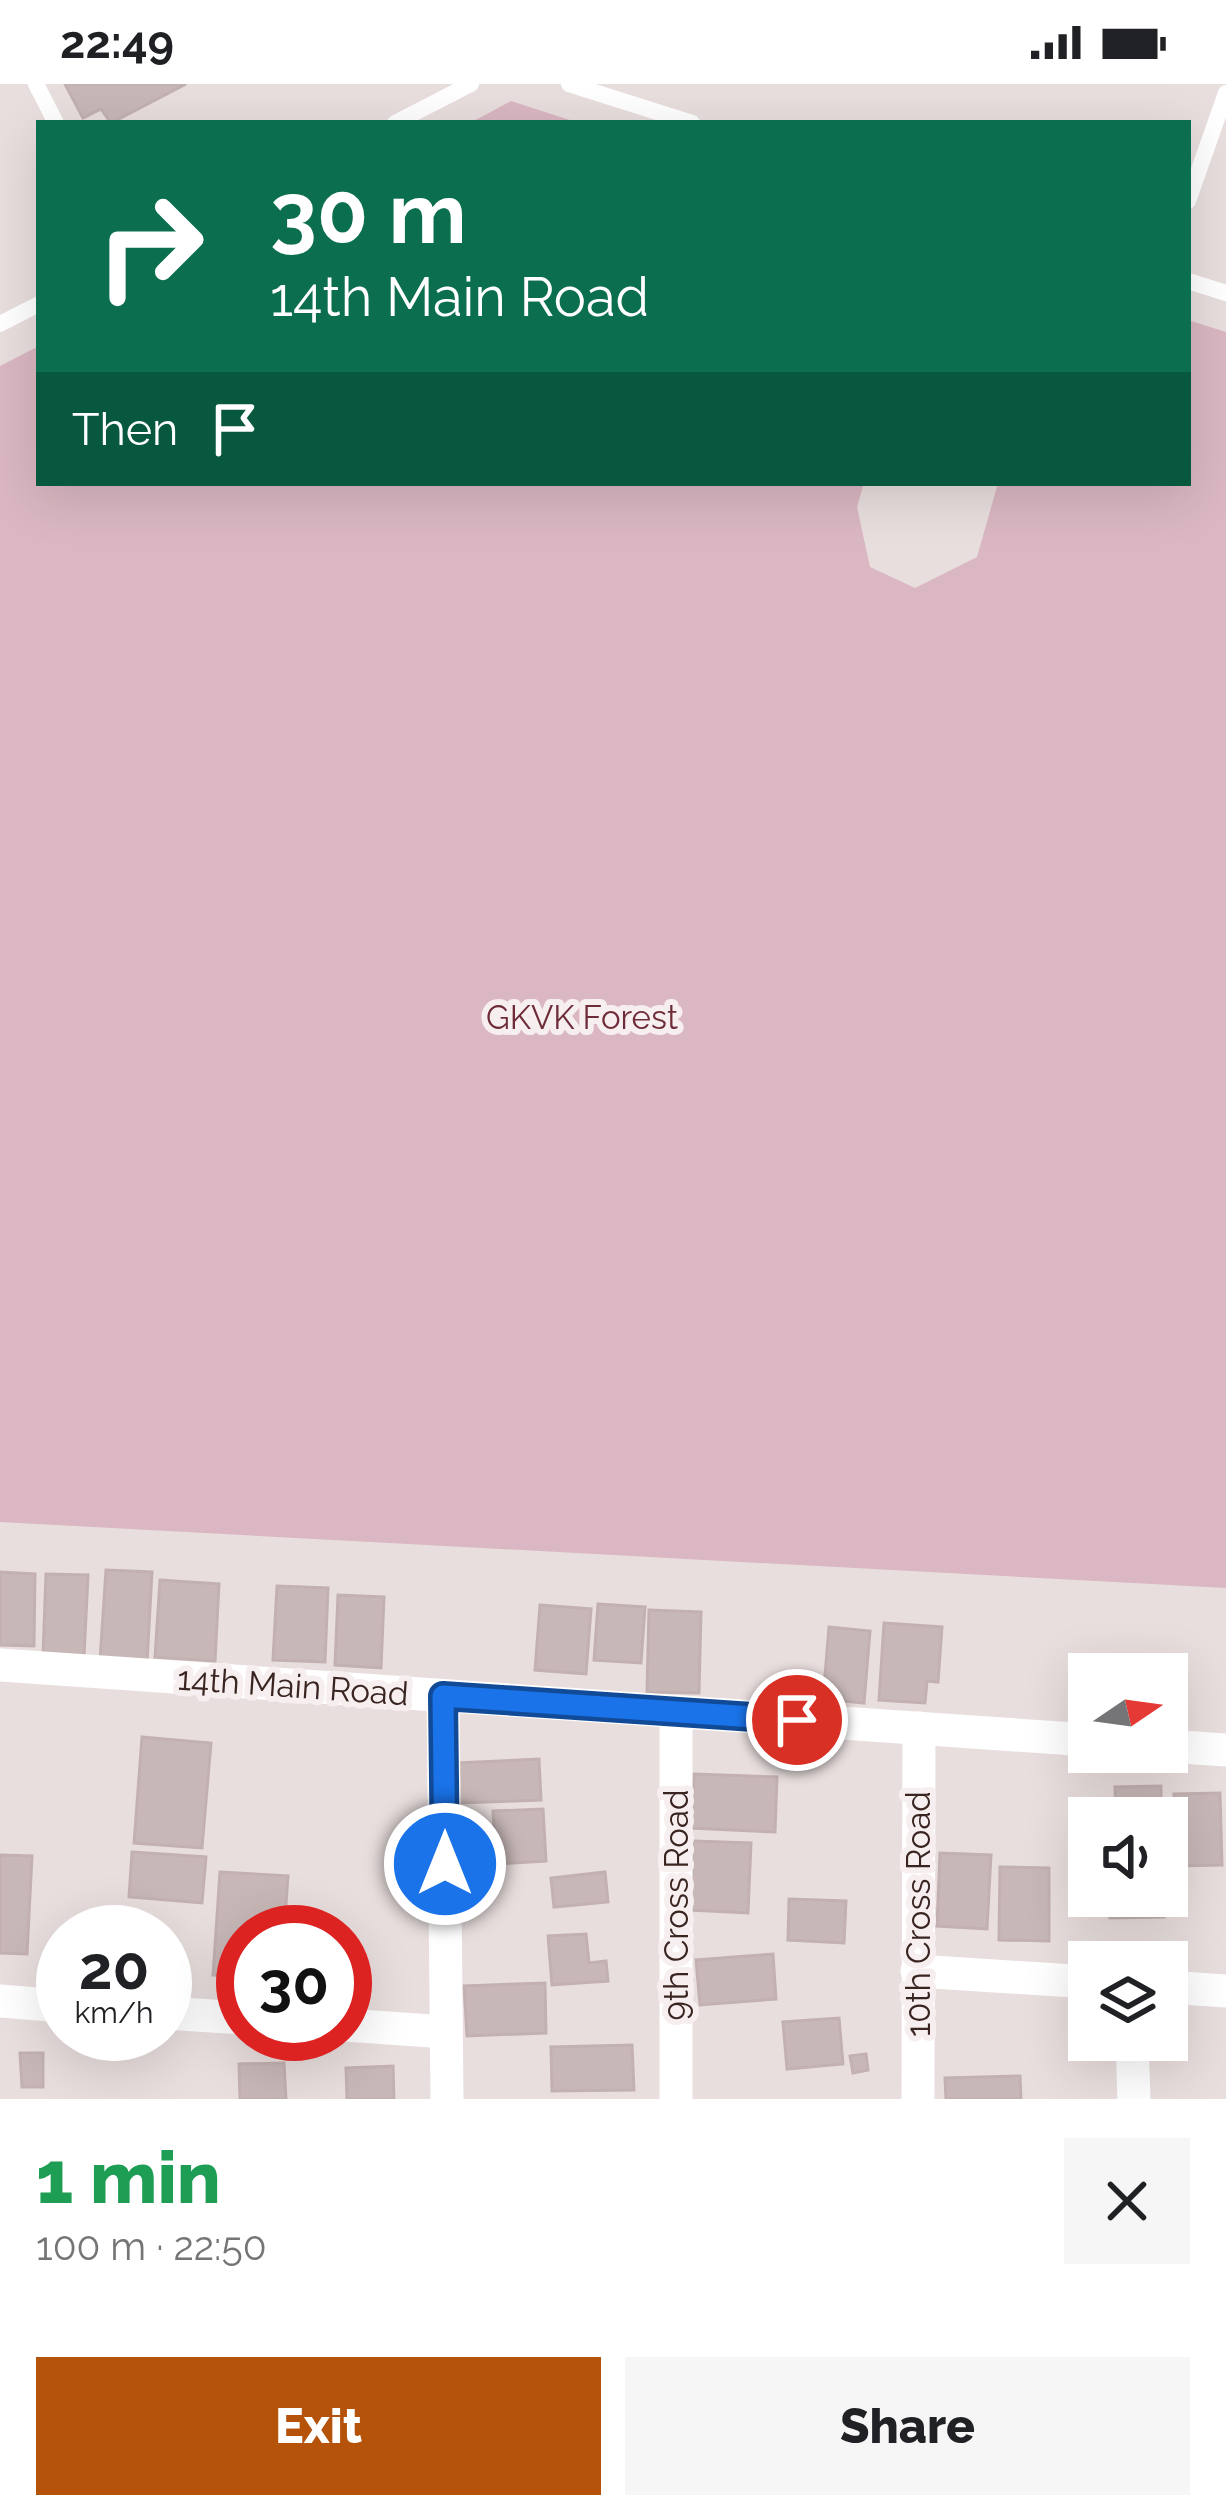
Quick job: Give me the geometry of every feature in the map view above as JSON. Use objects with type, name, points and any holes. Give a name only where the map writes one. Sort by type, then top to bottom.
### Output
[{"type":"street","name":"14th Main Road","points":[[0,1665],[1068,1739]]},
{"type":"street","points":[[443,1696],[447,2099]]},
{"type":"street","name":"9th Cross Road","points":[[676,1712],[676,2099]]},
{"type":"street","name":"10th Cross Road","points":[[918,2099],[920,1729]]},
{"type":"street","points":[[1188,1747],[1226,1750]]},
{"type":"street","points":[[917,1971],[1068,1981]]},
{"type":"street","points":[[1188,1989],[1226,1991]]},
{"type":"street","points":[[0,2001],[36,2004]]},
{"type":"street","points":[[372,2027],[446,2032]]},
{"type":"street","points":[[1133,2061],[1134,2099]]},
{"type":"lane","points":[[36,84],[54,120]]},
{"type":"lane","points":[[401,120],[472,84]]},
{"type":"lane","points":[[569,84],[683,120]]},
{"type":"lane","points":[[1191,192],[1226,93]]},
{"type":"lane","points":[[1191,282],[1226,293]]},
{"type":"lane","points":[[0,324],[36,306]]},
{"type":"green space","points":[[511,101],[570,120],[476,120]]},
{"type":"green space","name":"GKVK Forest","points":[[1191,321],[1226,332],[1226,1588],[0,1522],[0,366],[36,348],[36,486],[863,486],[857,507],[870,567],[915,588],[977,557],[997,486],[1191,486]]},
{"type":"building","points":[[65,84],[186,84],[117,120],[109,120],[101,109],[83,118]]},
{"type":"building","points":[[106,1570],[152,1572],[147,1663],[100,1660]]},
{"type":"building","points":[[0,1572],[35,1574],[34,1646],[0,1645]]},
{"type":"building","points":[[46,1574],[88,1575],[84,1657],[43,1654]]},
{"type":"building","points":[[160,1580],[219,1584],[215,1661],[155,1657]]},
{"type":"building","points":[[277,1586],[328,1588],[325,1662],[273,1660]]},
{"type":"building","points":[[338,1595],[384,1597],[381,1668],[335,1665]]},
{"type":"building","points":[[598,1604],[645,1607],[641,1663],[594,1660]]},
{"type":"building","points":[[540,1605],[591,1609],[586,1674],[535,1670]]},
{"type":"building","points":[[649,1610],[701,1612],[699,1693],[647,1692]]},
{"type":"building","points":[[884,1623],[942,1627],[938,1682],[927,1681],[925,1703],[879,1700]]},
{"type":"building","points":[[829,1627],[870,1631],[864,1703],[823,1699]]},
{"type":"building","points":[[142,1737],[211,1743],[202,1848],[134,1843]]},
{"type":"building","points":[[539,1759],[541,1800],[459,1803],[457,1763]]},
{"type":"building","points":[[694,1774],[777,1777],[775,1832],[691,1828]]},
{"type":"building","points":[[1161,1786],[1161,1797],[1115,1797],[1115,1787]]},
{"type":"building","points":[[1220,1793],[1222,1865],[1188,1866],[1188,1797],[1174,1794]]},
{"type":"building","points":[[543,1809],[546,1861],[496,1864],[493,1811]]},
{"type":"building","points":[[693,1841],[751,1843],[748,1913],[690,1910]]},
{"type":"building","points":[[132,1852],[206,1857],[202,1903],[129,1897]]},
{"type":"building","points":[[940,1853],[991,1855],[987,1929],[937,1926]]},
{"type":"building","points":[[0,1855],[32,1856],[27,1954],[0,1953]]},
{"type":"building","points":[[1000,1867],[1049,1868],[1049,1941],[999,1940]]},
{"type":"building","points":[[220,1872],[288,1876],[286,1905],[218,1905]]},
{"type":"building","points":[[605,1872],[608,1902],[554,1907],[551,1878]]},
{"type":"building","points":[[789,1899],[846,1901],[844,1943],[788,1940]]},
{"type":"building","points":[[586,1934],[589,1963],[606,1961],[608,1981],[552,1985],[548,1936]]},
{"type":"building","points":[[773,1954],[776,1999],[700,2005],[696,1960]]},
{"type":"building","points":[[545,1983],[546,2033],[467,2036],[464,1986]]},
{"type":"building","points":[[839,2018],[843,2064],[787,2069],[783,2022]]},
{"type":"building","points":[[632,2045],[634,2090],[552,2091],[551,2047]]},
{"type":"building","points":[[20,2053],[36,2053],[36,2061],[43,2061],[43,2087],[22,2087]]},
{"type":"building","points":[[866,2054],[868,2070],[853,2073],[850,2056]]},
{"type":"building","points":[[284,2063],[286,2099],[240,2099],[239,2064]]},
{"type":"building","points":[[393,2066],[394,2099],[347,2099],[346,2068]]},
{"type":"building","points":[[1020,2076],[1021,2099],[946,2099],[945,2078]]},
{"type":"route","points":[[445,1864],[443,1696],[797,1720]]}]
